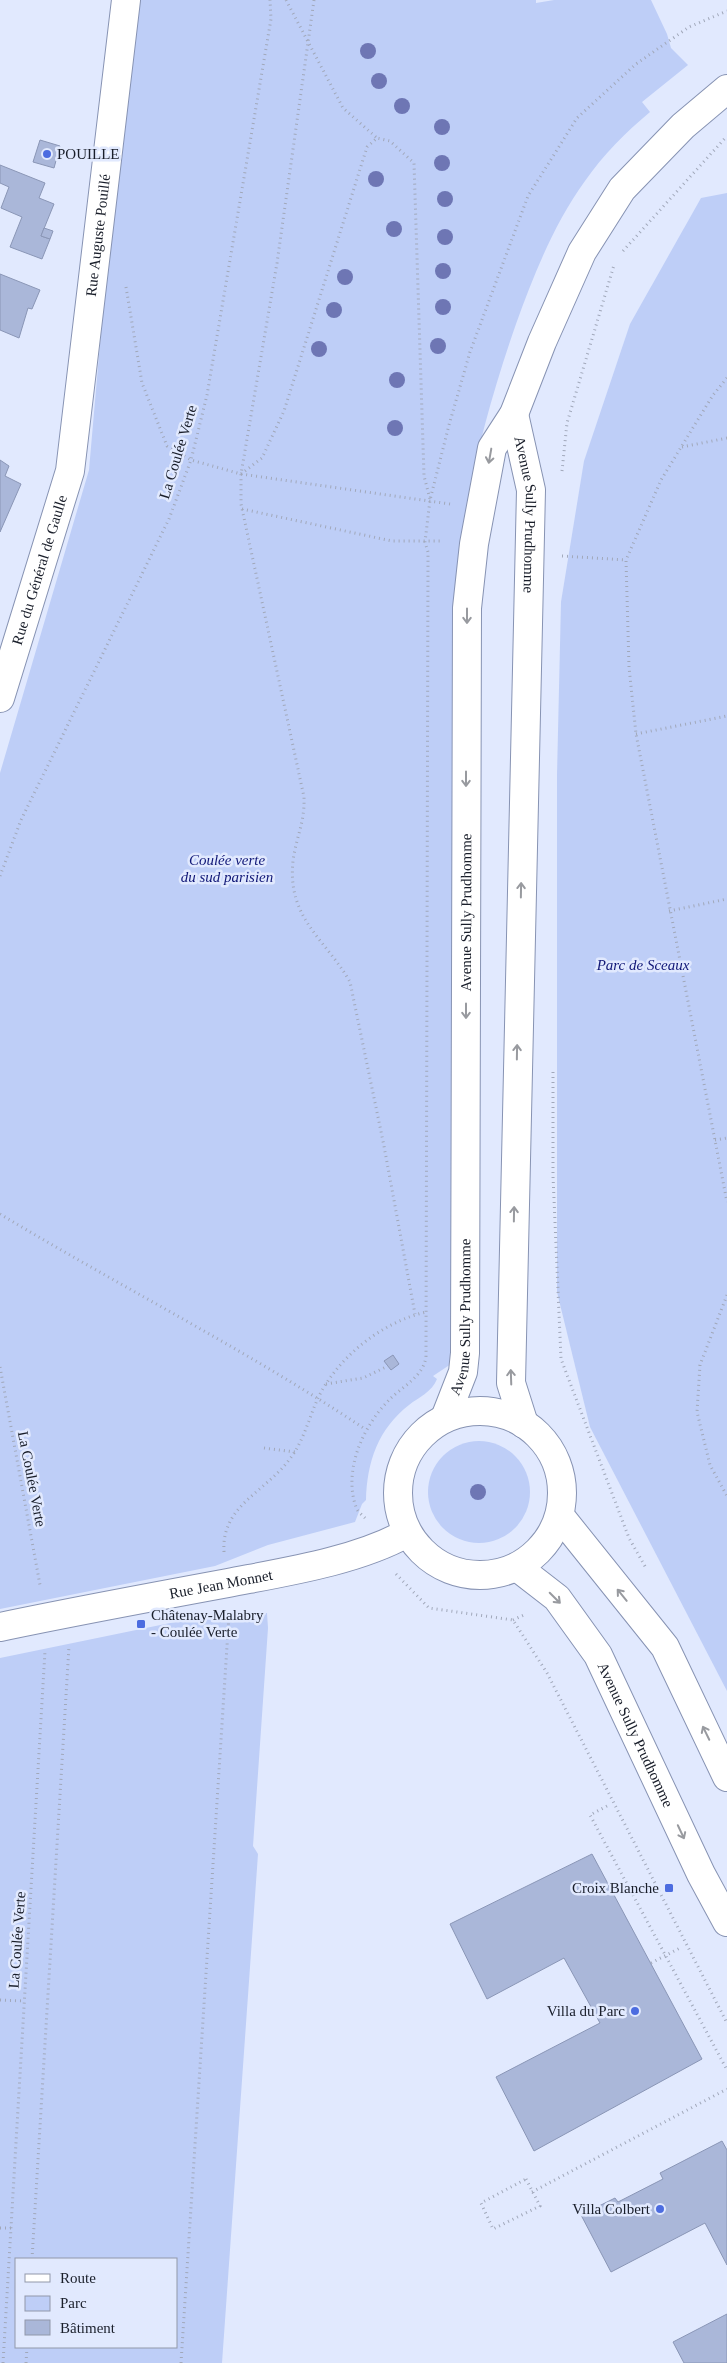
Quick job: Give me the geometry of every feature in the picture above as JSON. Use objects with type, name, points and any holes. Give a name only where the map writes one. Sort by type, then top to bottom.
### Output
[{"type":"main road","name":"Rue Auguste Pouillé","points":[[70,471],[126,0]]},
{"type":"main road","name":"Avenue Sully Prudhomme","points":[[445,1418],[463,1372],[465,1353],[467,608],[474,544],[492,448],[514,414],[542,342],[582,252],[622,189],[683,126],[727,89]]},
{"type":"main road","name":"Avenue Sully Prudhomme","points":[[514,414],[531,490],[511,1383],[524,1424]]},
{"type":"main road","name":"Rue du Général de Gaulle","points":[[0,698],[70,471]]},
{"type":"main road","points":[[485,1411],[524,1424],[540,1437],[553,1456],[561,1479],[560,1516],[550,1537],[537,1554],[517,1567],[499,1574],[479,1574],[442,1567],[423,1554],[407,1533],[397,1496],[405,1459],[423,1434],[445,1418],[485,1411]]},
{"type":"main road","points":[[560,1516],[665,1647],[727,1777]]},
{"type":"main road","name":"Rue Jean Monnet","points":[[0,1628],[66,1613],[287,1571],[384,1545],[407,1533]]},
{"type":"main road","name":"Avenue Sully Prudhomme","points":[[517,1567],[557,1598],[598,1655],[701,1874],[727,1922]]},
{"type":"path","name":"La Coulée Verte","points":[[0,876],[21,820],[169,519],[191,460],[210,376],[271,19],[270,0]]},
{"type":"path","points":[[286,0],[343,108],[377,138],[390,141],[414,163],[424,476],[430,500]]},
{"type":"path","points":[[314,0],[277,263],[241,474],[242,509],[304,797],[302,827],[293,859],[294,892],[303,918],[312,932],[335,959],[350,982],[384,1146],[415,1314]]},
{"type":"path","points":[[622,252],[727,136]]},
{"type":"path","points":[[241,474],[262,458],[284,411],[367,147],[377,138]]},
{"type":"path","points":[[561,476],[567,424],[616,259]]},
{"type":"path","points":[[124,278],[142,383],[167,446],[191,460],[241,474],[430,500],[459,506]]},
{"type":"path","points":[[727,378],[713,395],[661,480],[626,560],[629,666],[636,734],[727,1202]]},
{"type":"path","points":[[681,447],[727,438]]},
{"type":"path","points":[[242,509],[392,541],[425,542]]},
{"type":"path","points":[[553,556],[626,560]]},
{"type":"path","points":[[636,734],[727,716]]},
{"type":"path","points":[[669,911],[727,899]]},
{"type":"path","points":[[553,1067],[553,1176],[560,1359],[629,1538]]},
{"type":"path","points":[[715,1140],[727,1138]]},
{"type":"path","points":[[0,1214],[318,1398],[366,1429]]},
{"type":"path","points":[[727,1295],[700,1365],[697,1412],[710,1465],[727,1496]]},
{"type":"path","points":[[224,1553],[225,1532],[234,1512],[276,1476],[295,1452],[318,1398],[337,1368],[370,1339],[415,1314],[426,1312]]},
{"type":"path","points":[[326,1384],[363,1378],[388,1366]]},
{"type":"path","name":"La Coulée Verte","points":[[0,1367],[41,1588]]},
{"type":"path","points":[[264,1448],[295,1452]]},
{"type":"path","points":[[396,1574],[429,1608],[513,1620],[547,1673],[727,2023]]},
{"type":"path","points":[[181,2363],[230,1607]]},
{"type":"path","name":"La Coulée Verte","points":[[3,2363],[47,1646]]},
{"type":"path","points":[[32,2258],[69,1653]]},
{"type":"path","points":[[607,1806],[590,1815],[727,2070]]},
{"type":"path","points":[[651,1963],[680,1948]]},
{"type":"path","points":[[0,2000],[24,2001]]},
{"type":"path","points":[[532,2192],[727,2089]]},
{"type":"path","points":[[526,2179],[532,2192],[540,2206],[493,2228],[481,2203],[526,2179]]},
{"type":"path","points":[[0,2228],[11,2228]]},
{"type":"path","points":[[26,2363],[27,2348]]},
{"type":"green space","name":"Coulée verte du sud parisien","points":[[130,0],[536,0],[536,3],[554,0],[651,0],[667,34],[671,48],[688,65],[642,102],[650,112],[599,162],[574,197],[554,232],[530,287],[507,350],[484,428],[466,507],[462,534],[451,1364],[433,1376],[437,1379],[435,1384],[398,1414],[382,1436],[376,1447],[369,1472],[366,1500],[362,1504],[355,1522],[268,1545],[215,1566],[0,1609],[0,773],[89,470]]},
{"type":"green space","name":"Parc de Sceaux","points":[[727,193],[727,1691],[590,1427],[557,1292],[557,775],[561,602],[584,461],[630,324],[701,198]]},
{"type":"green space","points":[[479,1441],[498,1445],[515,1456],[526,1473],[530,1492],[526,1511],[515,1528],[498,1539],[479,1543],[460,1539],[443,1528],[432,1511],[428,1492],[432,1473],[443,1456],[460,1445]]},
{"type":"green space","points":[[267,1613],[268,1628],[253,1846],[258,1854],[222,2363],[0,2363],[0,1658],[209,1615]]},
{"type":"building","name":"POUILLE","points":[[40,140],[60,146],[54,168],[33,162]]},
{"type":"building","points":[[0,165],[45,183],[39,198],[54,204],[41,236],[50,239],[42,259],[10,247],[22,217],[1,208],[9,187],[0,183]]},
{"type":"building","points":[[44,228],[53,231],[50,239],[41,236]]},
{"type":"building","points":[[0,274],[40,290],[32,309],[28,308],[19,338],[0,330]]},
{"type":"building","points":[[0,460],[9,466],[5,476],[21,484],[0,532]]},
{"type":"building","points":[[393,1355],[399,1364],[391,1370],[384,1361]]},
{"type":"building","name":"Villa du Parc","points":[[592,1854],[702,2059],[534,2151],[496,2077],[600,2023],[564,1958],[487,1999],[450,1924]]},
{"type":"building","name":"Villa Colbert","points":[[722,2141],[727,2150],[727,2265],[705,2223],[611,2272],[581,2215],[615,2198],[618,2202],[663,2179],[660,2173]]},
{"type":"building","points":[[727,2314],[727,2363],[684,2363],[673,2342]]},
{"type":"place","name":"POUILLE","points":[[47,154]]},
{"type":"place","name":"Châtenay-Malabry - Coulée Verte","points":[[141,1624]]},
{"type":"place","name":"Croix Blanche","points":[[669,1888]]},
{"type":"place","name":"Villa du Parc","points":[[635,2011]]},
{"type":"place","name":"Villa Colbert","points":[[660,2209]]}]
